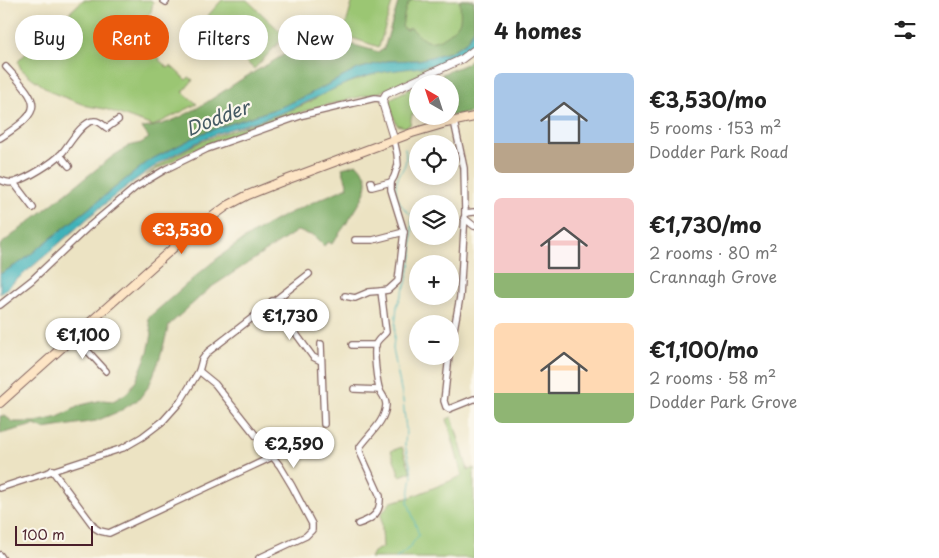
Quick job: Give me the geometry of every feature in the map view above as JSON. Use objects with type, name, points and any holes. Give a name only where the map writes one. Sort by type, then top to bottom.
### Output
[{"type":"main road","points":[[459,120],[474,117]]},
{"type":"main road","points":[[0,402],[191,232],[217,212],[248,195],[439,125]]},
{"type":"street","points":[[345,296],[354,298],[369,292],[388,290],[398,281],[404,232],[391,190],[391,182],[398,165],[397,152],[383,100],[390,91],[462,59],[474,50]]},
{"type":"street","points":[[0,138],[23,122],[33,108],[36,98],[27,91],[6,67]]},
{"type":"street","points":[[0,305],[32,280],[136,187],[181,161],[212,147],[317,111],[375,98],[383,100]]},
{"type":"street","points":[[0,180],[14,183],[39,170],[60,155],[83,126],[89,122],[98,122],[107,128],[118,120]]},
{"type":"street","points":[[455,125],[464,168],[460,297],[457,315]]},
{"type":"street","points":[[60,155],[70,166]]},
{"type":"street","points":[[371,182],[372,187],[391,182]]},
{"type":"street","points":[[14,183],[33,208]]},
{"type":"street","points":[[464,216],[474,212]]},
{"type":"street","points":[[464,216],[474,226]]},
{"type":"street","points":[[355,240],[373,240],[404,232]]},
{"type":"street","points":[[0,488],[123,448],[142,436],[163,421],[180,402],[208,352],[309,274]]},
{"type":"street","points":[[358,524],[372,519],[380,502],[380,496],[360,452],[360,447],[379,424],[386,406],[380,390],[375,360],[376,344],[386,332],[381,291]]},
{"type":"street","points":[[272,301],[314,357],[321,362]]},
{"type":"street","points":[[74,336],[106,371]]},
{"type":"street","points":[[320,344],[326,393],[324,424]]},
{"type":"street","points":[[352,345],[376,344]]},
{"type":"street","points":[[448,365],[444,401],[446,407],[449,408],[474,399]]},
{"type":"street","points":[[199,371],[215,384],[272,457],[292,486],[312,524],[312,530],[306,536],[259,558]]},
{"type":"street","points":[[354,389],[380,390]]},
{"type":"street","points":[[52,470],[95,528],[100,532],[109,533],[272,457]]},
{"type":"green space","points":[[83,0],[151,0],[153,2],[151,12],[148,15],[93,15],[93,60],[159,60],[168,68],[171,66],[186,80],[189,77],[193,80],[183,92],[197,104],[153,126],[105,109],[87,106],[53,93],[21,69],[18,62],[20,60],[83,60],[83,15],[67,15]]},
{"type":"green space","points":[[222,0],[247,0],[263,15],[208,15]]},
{"type":"green space","points":[[353,0],[393,0],[379,47],[352,38],[352,15],[349,15]]},
{"type":"green space","points":[[399,0],[474,0],[474,29],[441,55],[443,63],[441,65],[418,75],[409,75],[409,79],[380,92],[314,108],[212,142],[192,150],[145,176],[177,154],[202,141],[287,111],[312,101],[340,85],[371,75],[379,52],[384,49]]},
{"type":"green space","points":[[399,0],[412,0],[406,9],[402,27],[406,30],[411,28],[427,41],[436,41],[451,32],[458,24],[460,20],[460,0],[474,0],[474,29],[466,42],[450,52],[419,60],[387,61],[358,69],[281,107],[203,133],[150,160],[21,262],[0,274],[0,245],[113,156],[129,146],[141,143],[149,138],[142,128],[169,122],[195,110],[278,58],[278,60],[352,60],[352,45],[379,52],[384,49]]},
{"type":"green space","points":[[268,20],[278,29],[278,43],[268,54]]},
{"type":"green space","points":[[474,57],[474,112],[459,114],[459,75],[442,74],[466,64]]},
{"type":"green space","points":[[244,60],[262,60],[254,69]]},
{"type":"green space","points":[[409,89],[410,125],[405,127],[397,125],[389,105],[390,99]]},
{"type":"green space","points":[[357,164],[366,176],[366,188],[359,205],[332,244],[328,242],[324,246],[314,236],[297,231],[210,288],[169,325],[160,358],[149,386],[139,399],[120,411],[96,421],[44,429],[34,425],[0,434],[0,416],[5,416],[13,422],[36,422],[58,417],[81,405],[102,400],[113,401],[127,393],[136,381],[148,352],[152,334],[148,318],[235,245],[285,215],[348,187],[342,168]]},
{"type":"green space","points":[[452,417],[468,470],[474,468],[474,558],[370,558],[373,552],[383,547],[381,514],[391,502],[411,497],[462,476],[447,419]]},
{"type":"green space","points":[[402,447],[411,472],[400,476],[391,451]]},
{"type":"water","points":[[474,29],[474,44],[464,53],[452,59],[426,66],[384,72],[360,78],[284,112],[208,137],[161,162],[111,199],[0,294],[0,274],[21,262],[150,160],[203,133],[281,107],[304,97],[358,69],[387,61],[419,60],[450,52],[466,42]]},
{"type":"waterway","points":[[396,558],[408,549],[419,535],[408,502],[412,476],[405,445],[406,430],[403,400],[393,349],[397,306],[406,284],[412,256],[412,215],[405,210],[396,192],[396,183],[406,160],[405,148]]},
{"type":"water label","name":"Dodder","points":[[217,117]]}]
